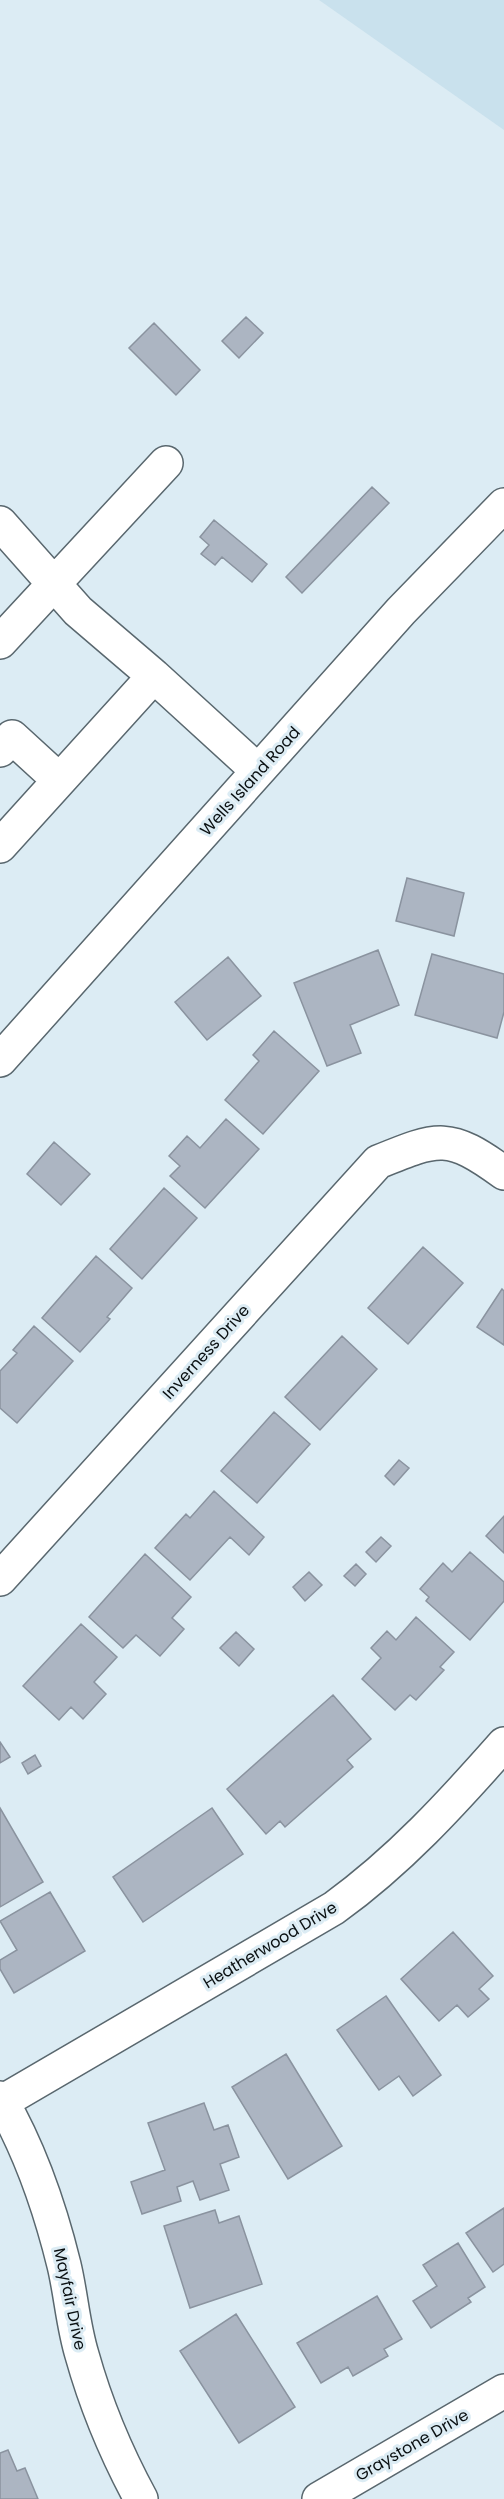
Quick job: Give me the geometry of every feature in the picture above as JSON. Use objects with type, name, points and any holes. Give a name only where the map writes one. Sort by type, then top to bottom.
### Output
[{"type":"street","points":[[0,642],[166,463]]},
{"type":"street","name":"Wells Island Road","points":[[2,1052],[401,611],[504,506]]},
{"type":"street","points":[[0,523],[78,611],[154,676],[258,771]]},
{"type":"street","points":[[0,846],[154,676]]},
{"type":"street","points":[[0,750],[12,737],[60,780]]},
{"type":"street","name":"Inverness Drive","points":[[0,1579],[378,1162],[423,1143],[458,1145],[504,1173]]},
{"type":"street","name":"Heatherwood Drive","points":[[1,2100],[334,1908],[369,1883],[433,1824],[504,1744]]},
{"type":"street","name":"Mayfair Drive","points":[[1,2100],[33,2169],[50,2216],[64,2264],[81,2354],[105,2424],[141,2499]]},
{"type":"street","name":"Graystone Drive","points":[[319,2499],[504,2391]]},
{"type":"shaded area","points":[[319,0],[504,0],[504,130]]},
{"type":"building","points":[[246,317],[263,333],[239,358],[222,341]]},
{"type":"building","points":[[154,323],[200,370],[176,395],[129,348]]},
{"type":"building","points":[[372,487],[389,503],[302,593],[286,577]]},
{"type":"building","points":[[214,520],[267,564],[252,582],[222,557],[215,565],[201,554],[209,545],[200,537]]},
{"type":"building","points":[[407,878],[464,893],[454,936],[396,921]]},
{"type":"building","points":[[378,950],[399,1005],[350,1025],[361,1053],[327,1066],[294,983]]},
{"type":"building","points":[[432,954],[504,974],[504,1012],[497,1038],[415,1015]]},
{"type":"building","points":[[228,957],[261,996],[207,1040],[175,1002]]},
{"type":"building","points":[[274,1031],[319,1071],[263,1134],[225,1100],[259,1061],[253,1055]]},
{"type":"building","points":[[226,1119],[259,1149],[205,1208],[170,1176],[180,1166],[169,1156],[187,1136],[200,1148]]},
{"type":"building","points":[[54,1142],[90,1174],[61,1205],[27,1174]]},
{"type":"building","points":[[164,1188],[197,1218],[142,1279],[110,1249]]},
{"type":"building","points":[[423,1247],[463,1283],[408,1344],[368,1308]]},
{"type":"building","points":[[96,1256],[132,1288],[107,1317],[110,1319],[80,1352],[42,1318]]},
{"type":"building","points":[[502,1289],[504,1291],[504,1345],[477,1327]]},
{"type":"building","points":[[34,1326],[73,1361],[17,1423],[0,1408],[0,1371],[17,1353],[13,1350]]},
{"type":"building","points":[[342,1336],[377,1369],[320,1430],[285,1397]]},
{"type":"building","points":[[274,1412],[310,1444],[257,1503],[221,1471]]},
{"type":"building","points":[[399,1460],[409,1468],[394,1485],[385,1476]]},
{"type":"building","points":[[214,1491],[264,1537],[249,1555],[230,1537],[190,1580],[155,1548],[186,1514],[190,1518]]},
{"type":"building","points":[[504,1516],[504,1553],[486,1536]]},
{"type":"building","points":[[381,1537],[391,1546],[376,1562],[366,1552]]},
{"type":"building","points":[[470,1552],[504,1582],[504,1601],[470,1640],[426,1601],[429,1597],[420,1589],[443,1563],[452,1572]]},
{"type":"building","points":[[145,1554],[191,1597],[172,1618],[184,1629],[160,1656],[136,1635],[123,1648],[89,1617]]},
{"type":"building","points":[[356,1564],[366,1574],[355,1586],[344,1576]]},
{"type":"building","points":[[309,1572],[322,1585],[305,1601],[293,1587]]},
{"type":"building","points":[[416,1617],[454,1652],[440,1667],[444,1670],[416,1700],[410,1695],[395,1710],[362,1679],[381,1658],[371,1648],[387,1631],[396,1640]]},
{"type":"building","points":[[81,1624],[117,1657],[94,1682],[106,1694],[83,1719],[71,1707],[59,1720],[23,1686]]},
{"type":"building","points":[[236,1632],[254,1649],[239,1666],[220,1648]]},
{"type":"building","points":[[333,1695],[371,1739],[347,1760],[353,1767],[285,1827],[280,1821],[266,1834],[227,1789]]},
{"type":"building","points":[[0,1742],[10,1757],[0,1763]]},
{"type":"building","points":[[35,1755],[41,1766],[28,1774],[22,1763]]},
{"type":"building","points":[[0,1808],[43,1882],[0,1907]]},
{"type":"building","points":[[212,1808],[243,1854],[143,1922],[113,1877]]},
{"type":"building","points":[[50,1892],[85,1951],[14,1993],[0,1969],[0,1960],[17,1950],[0,1921]]},
{"type":"building","points":[[453,1932],[493,1976],[479,1989],[489,1999],[468,2017],[457,2005],[439,2021],[401,1979]]},
{"type":"building","points":[[386,1996],[441,2075],[413,2096],[399,2076],[379,2090],[337,2030]]},
{"type":"building","points":[[286,2054],[342,2146],[288,2179],[232,2087]]},
{"type":"building","points":[[204,2103],[214,2130],[228,2125],[239,2157],[220,2164],[229,2190],[200,2200],[193,2181],[177,2187],[181,2201],[142,2214],[131,2182],[165,2170],[148,2123]]},
{"type":"building","points":[[504,2208],[504,2264],[493,2272],[466,2233]]},
{"type":"building","points":[[215,2210],[219,2223],[239,2216],[262,2284],[190,2308],[164,2226]]},
{"type":"building","points":[[458,2243],[485,2287],[468,2298],[471,2302],[431,2328],[413,2301],[437,2286],[423,2265]]},
{"type":"building","points":[[377,2296],[402,2339],[384,2349],[388,2356],[353,2376],[348,2367],[321,2383],[297,2343]]},
{"type":"building","points":[[236,2314],[295,2407],[239,2443],[180,2351]]},
{"type":"building","points":[[8,2450],[17,2471],[25,2468],[38,2499],[0,2499],[0,2453]]}]
